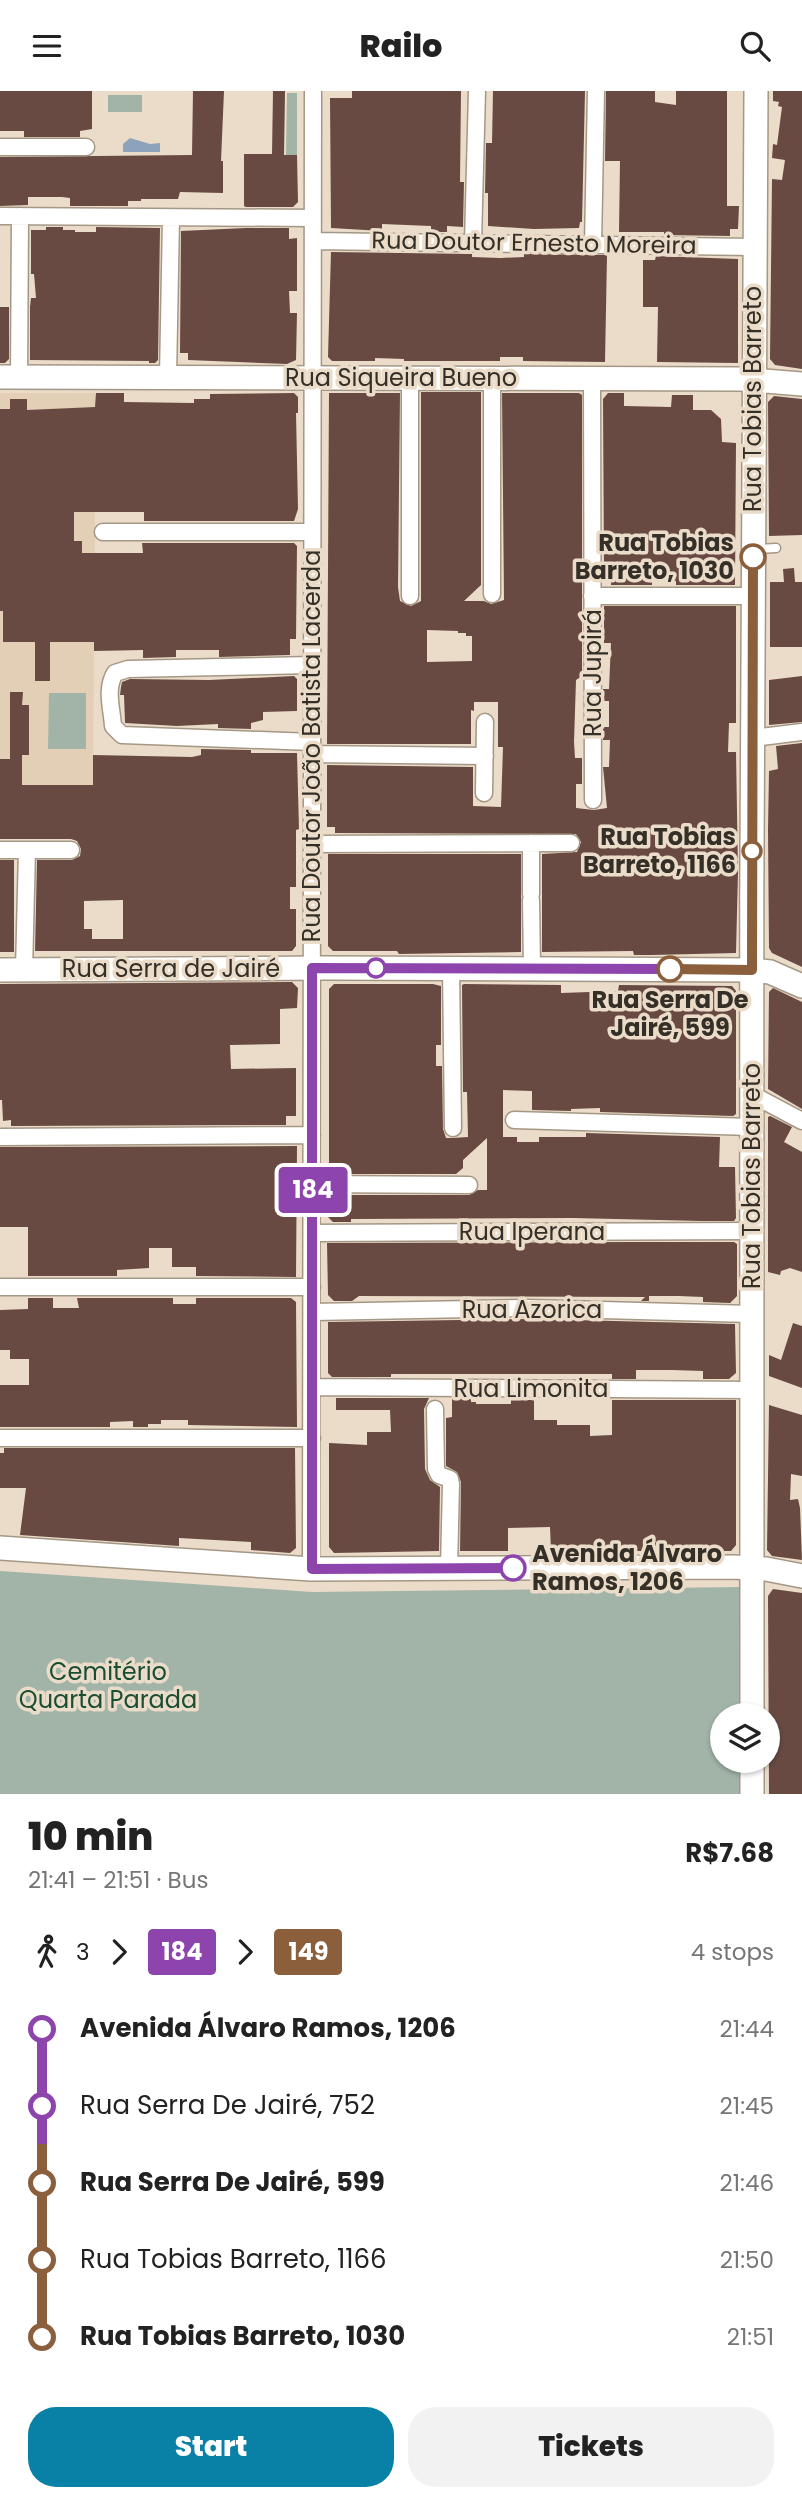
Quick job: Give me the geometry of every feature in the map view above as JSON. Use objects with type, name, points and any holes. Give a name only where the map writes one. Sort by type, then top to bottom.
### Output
[{"type":"main road","name":"Rua Tobias Barreto","points":[[752,1703],[752,596],[764,548],[753,380],[756,91]]},
{"type":"main road","name":"Rua Siqueira Bueno","points":[[9,377],[753,380],[802,384]]},
{"type":"main road","name":"Rua Serra de Jairé","points":[[0,970],[752,970],[770,972],[802,986]]},
{"type":"main road","points":[[0,1548],[312,1569],[752,1567],[802,1576]]},
{"type":"main road","points":[[752,1773],[752,1794]]},
{"type":"street","name":"Rua Doutor João Batista Lacerda","points":[[312,1569],[313,91]]},
{"type":"street","points":[[474,242],[477,91]]},
{"type":"street","points":[[593,244],[596,91]]},
{"type":"street","points":[[0,147],[86,147]]},
{"type":"street","points":[[0,216],[313,218]]},
{"type":"street","points":[[9,377],[20,216]]},
{"type":"street","points":[[168,377],[171,218]]},
{"type":"street","name":"Rua Doutor Ernesto Moreira","points":[[313,241],[754,247]]},
{"type":"street","points":[[410,377],[410,596]]},
{"type":"street","points":[[492,378],[492,594]]},
{"type":"street","name":"Rua Jupirá","points":[[592,379],[593,800]]},
{"type":"street","points":[[103,531],[313,532]]},
{"type":"street","points":[[592,596],[752,596]]},
{"type":"street","points":[[312,665],[121,671],[116,673],[110,684],[113,726],[122,735],[133,737],[485,755]]},
{"type":"street","points":[[484,793],[485,722]]},
{"type":"street","points":[[752,737],[802,732]]},
{"type":"street","points":[[531,843],[532,968]]},
{"type":"street","points":[[313,844],[571,843]]},
{"type":"street","points":[[0,850],[71,851]]},
{"type":"street","points":[[24,970],[27,850]]},
{"type":"street","points":[[451,968],[453,1128]]},
{"type":"street","points":[[753,1095],[802,1121]]},
{"type":"street","points":[[514,1120],[752,1127]]},
{"type":"street","points":[[0,1137],[312,1135]]},
{"type":"street","points":[[313,1184],[469,1185]]},
{"type":"street","name":"Rua Iperana","points":[[313,1233],[752,1231]]},
{"type":"street","points":[[0,1287],[312,1287]]},
{"type":"street","name":"Rua Azorica","points":[[313,1312],[527,1308],[751,1314]]},
{"type":"street","name":"Rua Limonita","points":[[313,1387],[750,1390]]},
{"type":"street","points":[[435,1409],[436,1469],[439,1475],[450,1479],[451,1484],[449,1568]]},
{"type":"street","points":[[0,1438],[312,1438]]},
{"type":"shaded area","points":[[0,393],[96,393],[93,785],[0,785]]},
{"type":"green space","points":[[287,93],[297,93],[297,155],[286,155]]},
{"type":"green space","points":[[108,95],[142,95],[142,112],[108,112]]},
{"type":"green space","points":[[49,693],[86,693],[86,749],[48,749]]},
{"type":"green space","name":"Cemitério Quarta Parada","points":[[0,1571],[312,1592],[741,1587],[741,1703],[710,1703],[710,1773],[741,1773],[741,1794],[0,1794]]},
{"type":"water","points":[[130,138],[150,144],[160,143],[160,152],[123,152],[123,144]]},
{"type":"building","points":[[0,91],[92,91],[92,129],[80,131],[80,137],[24,137],[24,131],[0,131]]},
{"type":"building","points":[[193,91],[224,91],[221,161],[223,193],[180,192],[178,199],[141,199],[128,201],[128,206],[70,206],[70,198],[28,197],[28,205],[0,206],[0,157],[192,155]]},
{"type":"building","points":[[273,91],[285,91],[284,155],[297,155],[298,202],[293,207],[246,207],[244,154],[272,154]]},
{"type":"building","points":[[352,91],[461,91],[460,182],[464,182],[463,227],[447,226],[447,232],[431,232],[431,226],[382,224],[382,231],[331,228],[330,98],[352,98]]},
{"type":"building","points":[[493,91],[585,91],[582,222],[579,228],[488,226],[488,193],[485,193],[486,143],[492,143]]},
{"type":"building","points":[[606,91],[655,91],[655,102],[676,105],[676,91],[727,91],[727,206],[739,206],[738,229],[730,229],[730,236],[619,232],[620,161],[605,161]]},
{"type":"building","points":[[773,91],[802,91],[802,369],[775,365],[770,359],[772,179],[782,180],[785,160],[772,158],[773,144],[777,145],[782,107],[778,106],[779,102],[773,101]]},
{"type":"building","points":[[46,227],[63,227],[63,230],[75,232],[96,232],[96,227],[160,228],[158,360],[155,363],[30,360],[30,307],[31,298],[36,298],[34,274],[31,274],[31,230],[46,230]]},
{"type":"building","points":[[289,228],[289,239],[297,238],[297,291],[289,291],[290,313],[297,313],[296,360],[287,364],[188,360],[188,353],[180,353],[181,231]]},
{"type":"building","points":[[331,252],[472,254],[472,257],[500,258],[524,257],[524,254],[607,255],[605,362],[523,361],[523,357],[500,357],[500,361],[404,361],[375,358],[375,361],[332,361],[328,357]]},
{"type":"building","points":[[656,256],[738,259],[738,363],[657,362],[658,307],[643,307],[643,260],[655,260]]},
{"type":"building","points":[[0,307],[9,307],[9,359],[5,363],[0,363]]},
{"type":"building","points":[[421,392],[481,392],[481,585],[464,601],[484,601],[491,604],[504,600],[502,393],[582,395],[582,676],[576,680],[574,742],[575,758],[582,758],[582,784],[576,784],[576,808],[607,808],[603,767],[609,767],[610,740],[603,740],[603,727],[609,727],[609,701],[603,701],[603,689],[609,689],[611,643],[604,643],[604,606],[736,606],[736,723],[729,723],[728,752],[736,752],[736,953],[634,955],[633,951],[542,952],[542,854],[577,852],[581,842],[576,834],[335,833],[335,827],[327,827],[327,765],[473,767],[473,806],[501,807],[503,747],[498,747],[498,702],[474,702],[474,711],[471,710],[471,744],[327,744],[329,393],[400,393],[398,587],[400,601],[411,606],[421,601]],"holes":[[[427,630],[458,631],[472,636],[472,661],[427,662]]]},
{"type":"building","points":[[96,393],[124,393],[124,402],[194,403],[194,399],[210,399],[210,394],[294,393],[298,397],[298,509],[294,521],[144,521],[144,512],[74,512],[74,541],[82,541],[82,553],[143,553],[142,543],[294,543],[297,546],[296,639],[290,639],[290,655],[219,657],[219,650],[176,650],[176,657],[143,658],[143,650],[94,651],[94,642],[50,642],[50,681],[35,681],[35,642],[3,642],[3,611],[0,611],[0,409],[10,409],[10,399],[27,399],[27,410],[95,407]]},
{"type":"building","points":[[608,393],[624,393],[624,406],[671,407],[672,395],[693,395],[693,410],[711,410],[721,419],[722,442],[736,443],[735,585],[676,585],[676,581],[652,581],[652,585],[611,585],[611,571],[604,571],[603,399]]},
{"type":"building","points":[[774,396],[802,399],[802,535],[769,536],[768,402]]},
{"type":"building","points":[[794,568],[795,582],[802,582],[802,647],[770,647],[770,582],[784,582],[783,569]]},
{"type":"building","points":[[294,676],[297,679],[297,711],[263,712],[263,720],[251,723],[251,729],[218,728],[218,724],[177,726],[125,723],[124,695],[120,695],[122,682],[130,679],[209,680]]},
{"type":"building","points":[[802,676],[802,722],[769,725],[769,680]]},
{"type":"building","points":[[10,692],[23,692],[22,705],[29,705],[29,755],[22,755],[22,785],[93,785],[93,755],[192,757],[201,755],[201,749],[297,753],[299,829],[296,830],[296,887],[290,887],[290,909],[296,909],[296,946],[292,951],[35,951],[37,860],[72,860],[80,856],[81,849],[77,841],[71,839],[0,839],[0,759],[10,759]],"holes":[[[123,900],[123,939],[92,939],[92,929],[84,929],[84,901]]]},
{"type":"building","points":[[802,743],[802,967],[772,953],[769,948],[768,830],[769,771],[778,769],[776,746]]},
{"type":"building","points":[[328,854],[521,854],[521,952],[399,954],[397,951],[333,951],[328,946]]},
{"type":"building","points":[[0,860],[14,860],[14,952],[0,952]]},
{"type":"building","points":[[292,982],[298,988],[297,1008],[280,1009],[280,1044],[230,1045],[231,1069],[296,1068],[296,1116],[286,1116],[286,1125],[11,1126],[11,1120],[3,1121],[0,1100],[0,984]]},
{"type":"building","points":[[334,984],[441,986],[441,1045],[436,1045],[436,1066],[442,1066],[443,1129],[446,1138],[468,1137],[467,1092],[463,1092],[462,985],[561,985],[561,993],[618,991],[619,985],[732,986],[736,991],[736,1114],[733,1116],[600,1112],[600,1108],[571,1111],[532,1110],[532,1091],[503,1090],[503,1137],[517,1137],[517,1142],[539,1142],[539,1137],[586,1137],[586,1133],[720,1137],[719,1167],[735,1167],[736,1218],[734,1221],[573,1218],[351,1219],[351,1222],[333,1222],[328,1217],[329,1195],[469,1195],[478,1190],[487,1190],[487,1138],[463,1160],[463,1168],[456,1174],[329,1174],[329,989]]},
{"type":"building","points":[[773,988],[802,1002],[802,1109],[768,1089],[769,992]]},
{"type":"building","points":[[770,1116],[792,1127],[784,1142],[802,1152],[802,1272],[790,1268],[781,1271],[780,1275],[768,1272]]},
{"type":"building","points":[[297,1146],[296,1277],[196,1276],[196,1267],[172,1267],[172,1248],[149,1248],[149,1268],[117,1270],[117,1276],[28,1276],[28,1227],[0,1227],[0,1147]]},
{"type":"building","points":[[327,1243],[737,1244],[737,1296],[730,1303],[703,1302],[703,1297],[679,1296],[649,1296],[649,1301],[641,1301],[645,1297],[359,1296],[352,1301],[334,1301],[328,1295]]},
{"type":"building","points":[[28,1298],[53,1298],[53,1308],[79,1308],[77,1298],[173,1298],[173,1304],[196,1304],[196,1298],[291,1298],[296,1302],[297,1427],[188,1425],[188,1420],[161,1420],[161,1424],[148,1424],[148,1427],[133,1427],[133,1421],[110,1422],[110,1427],[0,1427],[0,1385],[29,1385],[29,1359],[10,1359],[10,1350],[0,1350],[0,1310],[28,1309]]},
{"type":"building","points":[[533,1319],[735,1324],[736,1373],[729,1379],[703,1379],[703,1371],[636,1370],[636,1379],[612,1379],[612,1374],[391,1374],[391,1377],[332,1377],[328,1373],[328,1322]]},
{"type":"building","points":[[793,1323],[802,1326],[802,1388],[769,1376],[769,1355],[781,1360]]},
{"type":"building","points":[[336,1398],[429,1398],[424,1409],[425,1469],[430,1480],[440,1487],[439,1551],[334,1553],[329,1547],[329,1443],[367,1445],[367,1432],[391,1432],[390,1410],[336,1410]]},
{"type":"building","points":[[452,1398],[471,1399],[471,1402],[476,1404],[511,1404],[511,1400],[534,1400],[534,1420],[557,1420],[557,1425],[590,1425],[590,1436],[612,1435],[612,1400],[736,1400],[736,1545],[731,1551],[551,1551],[550,1527],[508,1528],[508,1551],[460,1551],[461,1482],[457,1472],[446,1466],[446,1418],[452,1417]]},
{"type":"building","points":[[769,1405],[802,1415],[802,1476],[791,1474],[790,1500],[798,1499],[800,1508],[802,1560],[772,1556],[767,1550]]},
{"type":"building","points":[[4,1448],[295,1448],[296,1548],[290,1553],[251,1550],[251,1542],[179,1538],[179,1546],[20,1535],[26,1488],[0,1488],[0,1453],[4,1453]]},
{"type":"building","points":[[773,1589],[802,1593],[802,1794],[769,1794],[769,1773],[780,1773],[780,1703],[769,1703],[768,1596]]},
{"type":"bus line","name":"149","points":[[670,969],[752,970],[753,557]]},
{"type":"bus line","name":"184","points":[[513,1568],[312,1569],[312,968],[670,969]]},
{"type":"place","name":"Rua Tobias Barreto, 1030","points":[[753,557]]},
{"type":"place","name":"Rua Tobias Barreto, 1166","points":[[752,851]]},
{"type":"place","name":"Rua Serra De Jairé, 599","points":[[670,969]]},
{"type":"place","name":"Avenida Álvaro Ramos, 1206","points":[[513,1568]]}]
